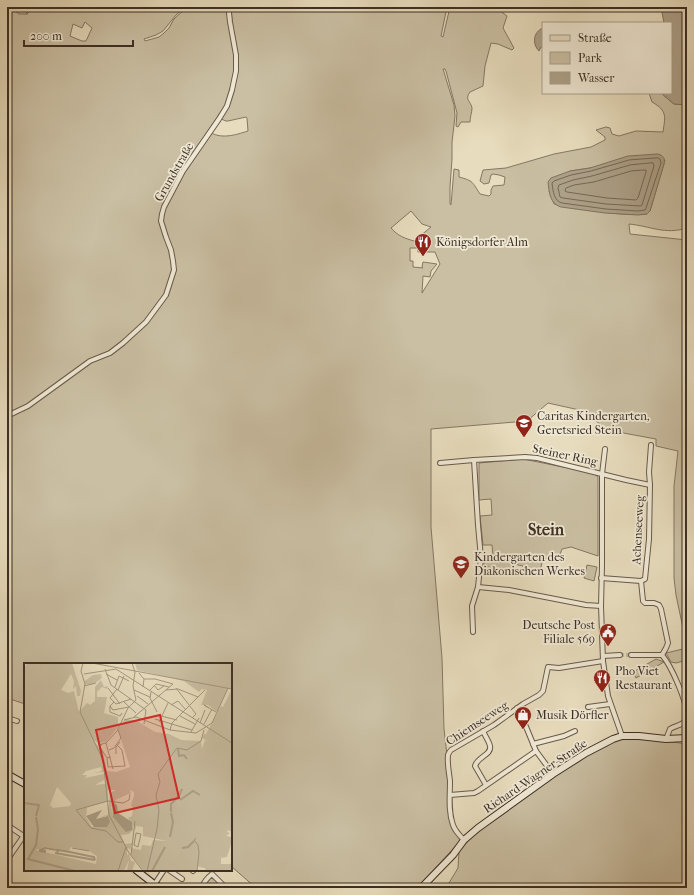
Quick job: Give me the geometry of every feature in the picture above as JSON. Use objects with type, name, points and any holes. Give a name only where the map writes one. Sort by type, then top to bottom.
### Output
[{"type":"main road","points":[[687,530],[687,558]]},
{"type":"street","name":"Grundstraße","points":[[7,416],[28,406],[90,362],[110,353],[146,322],[166,295],[174,266],[171,250],[162,225],[162,214],[164,207],[183,172],[227,106],[236,71],[236,55],[230,17],[230,7]]},
{"type":"street","name":"Achenseeweg","points":[[601,578],[641,581],[645,579],[649,539],[649,472],[651,445]]},
{"type":"street","name":"Steiner Ring","points":[[606,449],[602,474],[601,606],[603,659],[610,704],[622,736]]},
{"type":"street","name":"Steiner Ring","points":[[440,463],[524,457],[537,458],[602,474]]},
{"type":"street","points":[[473,632],[472,606],[478,587],[480,558],[474,460]]},
{"type":"street","name":"Achenseeweg","points":[[602,474],[650,485]]},
{"type":"street","points":[[641,581],[643,601],[645,603],[654,603],[659,605],[661,609],[668,644],[662,655]]},
{"type":"street","points":[[478,587],[509,590],[586,605],[601,606]]},
{"type":"street","points":[[631,655],[662,655]]},
{"type":"street","points":[[662,655],[671,667],[687,714]]},
{"type":"street","points":[[603,659],[620,656]]},
{"type":"street","name":"Chiemseeweg","points":[[464,840],[457,834],[453,826],[450,810],[449,752],[453,748],[483,731],[539,695],[543,691],[548,667],[559,668],[603,659]]},
{"type":"street","points":[[588,707],[610,704]]},
{"type":"street","points":[[517,708],[536,751],[554,774]]},
{"type":"street","points":[[7,718],[17,721]]},
{"type":"street","points":[[666,739],[670,729],[684,723],[687,718]]},
{"type":"street","points":[[483,731],[490,749],[489,752],[477,761],[475,766],[486,785]]},
{"type":"street","points":[[533,744],[564,736],[575,731]]},
{"type":"street","name":"Richard-Wagner-Straße","points":[[421,888],[453,855],[464,840],[478,828],[554,774],[593,749],[622,736],[666,739],[687,738]]},
{"type":"street","points":[[450,795],[474,793],[482,789],[536,751]]},
{"type":"street","points":[[7,774],[24,783]]},
{"type":"street","points":[[7,825],[24,835],[7,860]]},
{"type":"street","points":[[137,871],[153,886],[162,888]]},
{"type":"street","points":[[153,886],[163,871]]},
{"type":"street","points":[[170,871],[182,879]]},
{"type":"street","points":[[204,888],[202,887],[204,882],[212,874],[226,888]]},
{"type":"green space","points":[[7,7],[185,7],[176,15],[163,31],[144,39],[145,41],[159,37],[164,33],[174,19],[187,7],[228,7],[234,54],[231,7],[447,7],[441,36],[443,37],[450,7],[495,7],[507,16],[503,28],[514,48],[512,50],[498,44],[491,43],[485,66],[483,86],[470,92],[468,95],[468,100],[472,108],[470,122],[461,122],[458,127],[456,126],[457,113],[446,71],[443,69],[454,105],[455,116],[452,142],[450,187],[451,205],[454,169],[459,170],[459,177],[472,182],[480,194],[489,196],[493,186],[504,185],[505,177],[493,174],[491,175],[489,183],[484,184],[480,181],[483,170],[506,168],[554,154],[591,147],[605,140],[605,137],[596,130],[606,127],[610,128],[612,134],[619,136],[636,131],[663,132],[665,118],[663,111],[652,102],[649,94],[662,94],[674,104],[687,105],[687,228],[672,231],[629,224],[630,234],[687,240],[687,466],[685,486],[683,573],[687,598],[687,647],[674,578],[674,486],[678,451],[656,446],[656,439],[607,430],[584,411],[548,403],[527,421],[431,429],[431,527],[442,658],[444,729],[447,755],[449,804],[452,826],[461,840],[417,888],[256,888],[232,867],[232,663],[24,663],[24,704],[7,698]],"holes":[[[85,22],[92,28],[86,41],[70,36],[73,24],[82,28]],[[235,61],[236,78],[221,119],[228,121],[246,117],[248,131],[228,136],[213,134],[208,131],[226,104],[234,74]],[[665,160],[650,211],[647,214],[614,213],[554,204],[549,191],[570,171]],[[411,211],[422,224],[431,227],[414,241],[401,236],[391,228]],[[410,248],[418,248],[418,252],[435,252],[440,264],[422,293],[423,276],[430,277],[431,271],[437,264],[423,262],[423,268],[413,267],[413,261],[410,261]]]},
{"type":"green space","points":[[523,459],[593,473],[598,477],[598,556],[571,547],[562,549],[559,557],[555,559],[543,558],[539,576],[522,572],[523,566],[514,564],[513,573],[484,566],[484,557],[493,557],[492,545],[483,545],[480,516],[492,515],[491,499],[479,500],[479,463]]},
{"type":"green space","points":[[587,565],[597,567],[594,581],[584,578]]},
{"type":"green space","points":[[687,648],[687,660],[676,663],[671,662],[666,653]]},
{"type":"green space","points":[[656,659],[664,662],[636,678],[633,672]]},
{"type":"green space","points":[[639,737],[687,744],[687,888],[446,888],[458,868],[459,852],[479,830],[556,775],[590,753],[622,738]]},
{"type":"green space","points":[[210,878],[214,879],[223,888],[207,888],[205,885]]},
{"type":"water","points":[[661,7],[687,7],[687,105],[674,104],[662,94],[672,94],[672,22],[664,22]]},
{"type":"water","points":[[542,29],[542,47],[539,51],[535,45],[535,35]]},
{"type":"water","points":[[658,154],[664,158],[664,164],[650,211],[647,214],[638,215],[605,213],[561,207],[552,200],[548,182],[551,178],[570,171],[590,168],[628,156]]},
{"type":"waterway","points":[[26,7],[25,9],[27,14]]},
{"type":"waterway","points":[[27,14],[34,7]]},
{"type":"waterway","points":[[7,13],[14,10],[19,14],[27,14]]},
{"type":"tunnel","points":[[620,655],[631,655]]},
{"type":"place","name":"Königsdorfer Alm","points":[[423,257]]},
{"type":"place","name":"Caritas Kindergarten, Geretsried Stein","points":[[524,438]]},
{"type":"place","name":"Kindergarten des Diakonischen Werkes","points":[[461,579]]},
{"type":"place","name":"Deutsche Post Filiale 569","points":[[608,647]]},
{"type":"place","name":"Pho Viet Restaurant","points":[[602,693]]},
{"type":"place","name":"Musik Dörfler","points":[[523,730]]},
{"type":"district","name":"Stein","points":[[546,529]]}]
